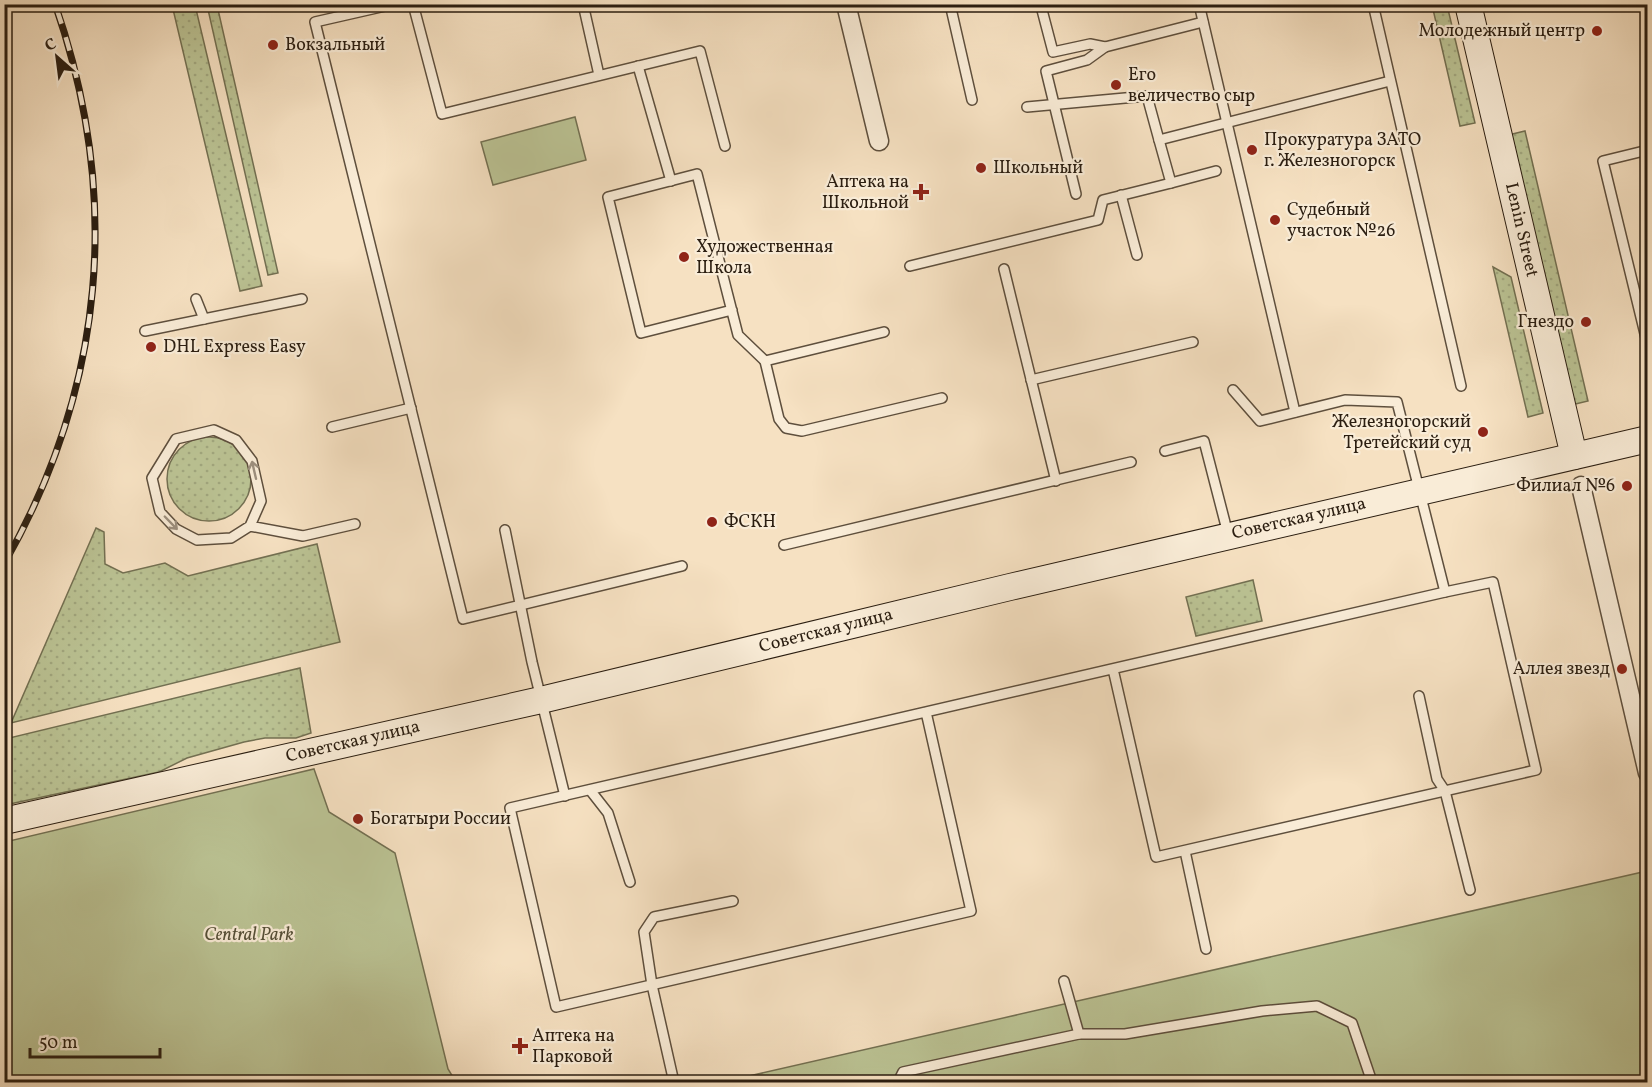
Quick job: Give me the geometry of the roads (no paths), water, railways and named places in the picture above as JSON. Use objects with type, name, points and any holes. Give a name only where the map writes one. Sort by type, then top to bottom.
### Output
[{"type":"main road","name":"Lenin Street","points":[[1468,4],[1574,456]]},
{"type":"main road","name":"Советская улица","points":[[4,821],[541,700],[1228,536],[1647,439]]},
{"type":"street","points":[[846,4],[879,141]]},
{"type":"street","points":[[1581,486],[1647,773]]},
{"type":"lane","points":[[394,4],[315,22],[463,619],[682,566]]},
{"type":"lane","points":[[413,4],[442,114],[700,51],[725,146]]},
{"type":"lane","points":[[583,4],[599,75]]},
{"type":"lane","points":[[950,4],[972,100]]},
{"type":"lane","points":[[1199,4],[1295,412]]},
{"type":"lane","points":[[1373,4],[1461,386]]},
{"type":"lane","points":[[1042,10],[1053,52],[1090,44],[1105,47]]},
{"type":"lane","points":[[1076,194],[1046,71],[1087,60],[1105,47],[1203,22]]},
{"type":"lane","points":[[638,66],[671,181]]},
{"type":"lane","points":[[1159,140],[1390,81]]},
{"type":"lane","points":[[1027,107],[1147,96],[1171,183]]},
{"type":"lane","points":[[1647,150],[1603,161],[1647,346]]},
{"type":"lane","points":[[910,266],[1098,220],[1103,200],[1216,171]]},
{"type":"lane","points":[[732,310],[641,333],[609,197],[697,174],[732,310],[738,335],[765,361],[779,419],[786,428],[802,431],[942,398]]},
{"type":"lane","points":[[1121,195],[1137,255]]},
{"type":"lane","points":[[1004,269],[1056,481]]},
{"type":"lane","points":[[196,299],[204,319]]},
{"type":"lane","points":[[145,331],[302,299]]},
{"type":"lane","points":[[765,361],[884,332]]},
{"type":"lane","points":[[1031,380],[1193,342]]},
{"type":"lane","points":[[1233,390],[1260,421],[1345,400],[1397,402],[1445,592]]},
{"type":"lane","points":[[332,427],[411,408]]},
{"type":"lane","points":[[250,526],[261,501],[252,461],[236,440],[214,430],[176,439],[152,478],[160,512],[176,529],[197,540],[231,538],[250,526],[303,536],[355,524]]},
{"type":"lane","points":[[1165,451],[1204,441],[1228,536]]},
{"type":"lane","points":[[784,545],[1131,462]]},
{"type":"lane","points":[[505,530],[519,606],[565,796]]},
{"type":"lane","points":[[926,712],[971,911],[555,1007],[510,808],[1445,592],[1493,582],[1536,770],[1156,857],[1113,669]]},
{"type":"lane","points":[[1419,696],[1437,779],[1445,791],[1470,890]]},
{"type":"lane","points":[[590,790],[608,813],[630,882]]},
{"type":"lane","points":[[1185,851],[1206,950]]},
{"type":"lane","points":[[673,1078],[652,985],[644,932],[654,917],[733,901]]},
{"type":"lane","points":[[1064,981],[1079,1035]]},
{"type":"lane","points":[[898,1083],[903,1072],[1079,1035],[1125,1034],[1262,1011],[1317,1006],[1352,1023],[1372,1083]]},
{"type":"railway","points":[[4,564],[38,497],[64,429],[82,360],[92,290],[95,219],[90,148],[76,76],[55,4]]},
{"type":"place","name":"Молодежный центр","points":[[1597,31]]},
{"type":"place","name":"Вокзальный","points":[[273,45]]},
{"type":"place","name":"Его величество сыр","points":[[1116,85]]},
{"type":"place","name":"Прокуратура ЗАТО г. Железногорск","points":[[1252,150]]},
{"type":"place","name":"Школьный","points":[[981,168]]},
{"type":"place","name":"Аптека на Школьной","points":[[921,192]]},
{"type":"place","name":"Судебный участок №26","points":[[1275,220]]},
{"type":"place","name":"Художественная Школа","points":[[684,257]]},
{"type":"place","name":"Гнездо","points":[[1586,322]]},
{"type":"place","name":"DHL Express Easy","points":[[151,347]]},
{"type":"place","name":"Железногорский Третейский суд","points":[[1483,432]]},
{"type":"place","name":"Филиал №6","points":[[1627,486]]},
{"type":"place","name":"ФСКН","points":[[712,522]]},
{"type":"place","name":"Аллея звезд","points":[[1622,669]]},
{"type":"place","name":"Богатыри России","points":[[358,819]]},
{"type":"place","name":"Аптека на Парковой","points":[[520,1046]]},
{"type":"park label","name":"Central Park","points":[[249,935]]}]
